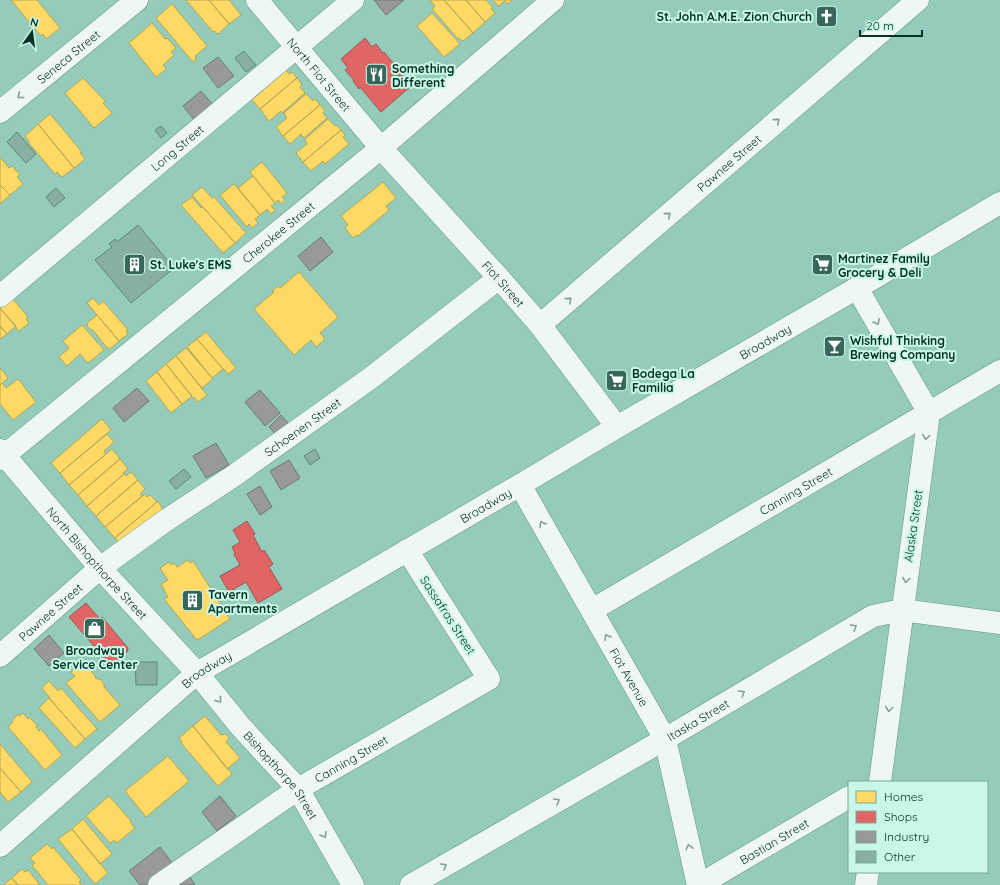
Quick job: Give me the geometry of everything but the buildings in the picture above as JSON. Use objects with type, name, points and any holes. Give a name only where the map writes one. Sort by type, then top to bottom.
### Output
[{"type":"street","name":"Seneca Street","points":[[0,112],[137,0]]},
{"type":"street","name":"North Fiot Street","points":[[257,0],[381,148]]},
{"type":"street","name":"Long Street","points":[[0,296],[353,0]]},
{"type":"street","name":"Cherokee Street","points":[[1,455],[381,148],[553,0]]},
{"type":"street","name":"Pawnee Street","points":[[540,326],[918,0]]},
{"type":"street","name":"Fiot Street","points":[[381,148],[499,278],[540,326],[617,427]]},
{"type":"street","name":"Broadway","points":[[0,846],[197,673],[407,550],[520,486],[617,427],[1000,203]]},
{"type":"street","name":"Schoenen Street","points":[[100,568],[165,521],[232,477],[372,377],[499,278]]},
{"type":"street","points":[[857,288],[929,413]]},
{"type":"street","name":"Canning Street","points":[[592,610],[1000,371]]},
{"type":"street","name":"Alaska Street","points":[[878,781],[929,413]]},
{"type":"street","name":"North Bishopthorpe Street","points":[[1,455],[100,568],[197,673]]},
{"type":"street","name":"Fiot Avenue","points":[[520,486],[665,739],[698,885]]},
{"type":"street","name":"Sassafras Street","points":[[407,550],[489,679]]},
{"type":"street","name":"Pawnee Street","points":[[0,656],[100,568]]},
{"type":"street","name":"Itaska Street","points":[[411,885],[665,739],[873,616],[902,610],[1000,623]]},
{"type":"street","name":"Bishopthorpe Street","points":[[197,673],[241,727],[298,789],[353,885]]},
{"type":"street","name":"Canning Street","points":[[158,885],[298,789],[489,679]]},
{"type":"street","name":"Bastian Street","points":[[698,885],[848,798]]},
{"type":"street","points":[[866,885],[868,873]]},
{"type":"place","name":"St. John A.M.E. Zion Church","points":[[827,16]]},
{"type":"place","name":"Something Different","points":[[376,75]]},
{"type":"place","name":"St. Luke's EMS","points":[[135,264]]},
{"type":"place","name":"Martinez Family Grocery & Deli","points":[[823,265]]},
{"type":"place","name":"Wishful Thinking Brewing Company","points":[[834,347]]},
{"type":"place","name":"Bodega La Familia","points":[[617,380]]},
{"type":"place","name":"Tavern Apartments","points":[[192,601]]},
{"type":"place","name":"Broadway Service Center","points":[[95,629]]}]
